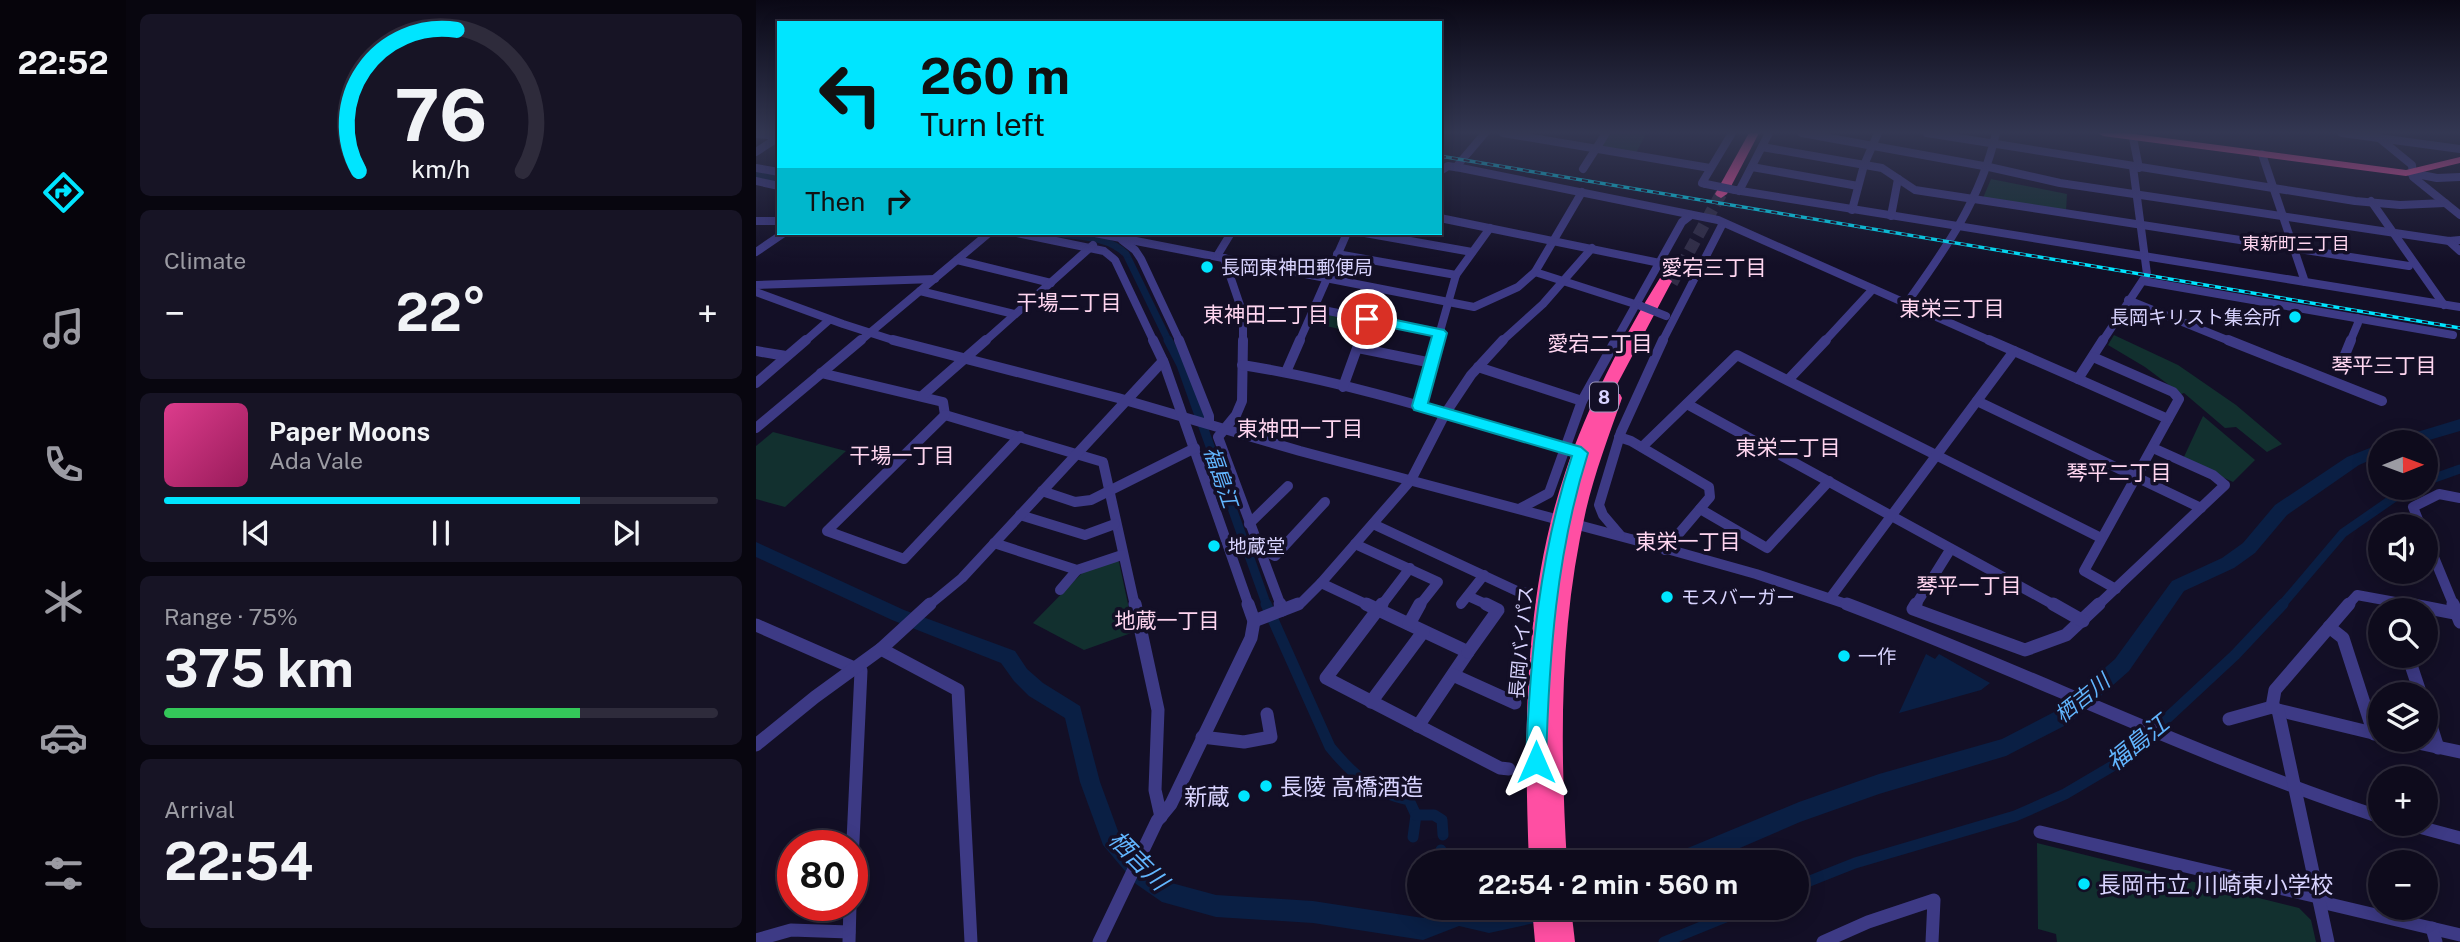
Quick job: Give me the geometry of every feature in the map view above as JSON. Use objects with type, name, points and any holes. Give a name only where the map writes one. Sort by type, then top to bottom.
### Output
[{"type":"highway","points":[[1713,190],[1720,177]]},
{"type":"highway","points":[[1713,190],[1722,177]]},
{"type":"highway","name":"長岡バイパス","points":[[1543,850],[1546,839],[1555,643],[1568,522],[1581,453],[1592,420],[1617,369],[1669,282],[1625,373],[1568,522]]},
{"type":"highway","name":"長岡バイパス","points":[[1546,839],[1551,850]]},
{"type":"highway","points":[[1544,920],[1546,942]]},
{"type":"highway","points":[[1561,920],[1564,942]]},
{"type":"street","points":[[1500,177],[1723,223],[2168,419]]},
{"type":"street","points":[[1705,177],[1702,183],[1713,190],[1737,190],[2460,307]]},
{"type":"street","points":[[1737,190],[1746,177]]},
{"type":"street","points":[[1808,177],[1858,186]]},
{"type":"street","points":[[1852,210],[1861,177]]},
{"type":"street","points":[[1895,177],[1915,190],[2409,266]]},
{"type":"street","points":[[1906,304],[1947,250],[1984,177]]},
{"type":"street","points":[[2031,177],[2060,184],[2282,217],[2449,241],[2460,240]]},
{"type":"street","points":[[2078,379],[2143,281],[2148,266],[2137,177]]},
{"type":"street","points":[[2204,177],[2412,207],[2445,203]]},
{"type":"street","points":[[2269,177],[2305,282]]},
{"type":"street","points":[[2415,177],[2460,215]]},
{"type":"street","points":[[2432,177],[2460,177]]},
{"type":"street","points":[[1891,216],[1898,179]]},
{"type":"street","points":[[756,181],[777,186]]},
{"type":"street","points":[[1104,235],[1474,307],[1518,287],[1535,272],[1582,192]]},
{"type":"street","points":[[2367,201],[2439,304]]},
{"type":"street","points":[[1521,508],[1549,493],[1582,401],[1659,262],[1685,218],[1691,215]]},
{"type":"street","points":[[1442,218],[1699,271]]},
{"type":"street","points":[[756,221],[777,221]]},
{"type":"street","points":[[1621,536],[1603,515],[1599,505],[1620,435],[1670,317],[1699,271],[1723,223]]},
{"type":"street","points":[[1419,406],[1456,275],[1490,228]]},
{"type":"street","points":[[2389,232],[2409,266],[2439,304]]},
{"type":"street","points":[[756,252],[781,235]]},
{"type":"street","points":[[756,428],[987,235]]},
{"type":"street","points":[[1029,235],[1092,246],[1112,256],[1163,360],[1258,620],[1171,804],[1159,819],[1099,942]]},
{"type":"street","points":[[922,396],[1104,235]]},
{"type":"street","points":[[1104,235],[1129,244],[1141,259],[1188,356],[1209,416],[1206,423]]},
{"type":"street","points":[[1230,235],[1221,257],[1241,300],[1241,405],[1218,437],[1280,611]]},
{"type":"street","points":[[1286,372],[1345,235]]},
{"type":"street","points":[[1376,235],[1472,252]]},
{"type":"street","points":[[2449,241],[2460,251]]},
{"type":"street","points":[[1258,620],[1301,603],[1321,583],[1410,480],[1445,414],[1478,367],[1592,248]]},
{"type":"street","points":[[1337,254],[1456,275]]},
{"type":"street","points":[[957,260],[1051,283]]},
{"type":"street","points":[[1535,272],[1638,304],[1670,317]]},
{"type":"street","points":[[756,285],[935,278]]},
{"type":"street","points":[[2143,281],[2453,335]]},
{"type":"street","points":[[1788,380],[1873,289]]},
{"type":"street","points":[[920,290],[1014,314]]},
{"type":"street","points":[[756,292],[828,321],[1521,508],[1831,597],[2032,679],[2174,742],[2295,790],[2368,813]]},
{"type":"street","points":[[2128,300],[2382,401]]},
{"type":"street","points":[[1313,309],[1440,333]]},
{"type":"street","points":[[2340,368],[2358,323],[2357,318]]},
{"type":"street","points":[[1343,387],[1367,319]]},
{"type":"street","points":[[756,383],[828,321]]},
{"type":"street","points":[[1358,348],[1432,363]]},
{"type":"street","points":[[756,351],[786,356]]},
{"type":"street","points":[[1831,597],[2014,351]]},
{"type":"street","points":[[1642,447],[1737,355],[2101,538]]},
{"type":"street","points":[[2093,356],[2173,392],[2179,399],[2084,571],[2116,589]]},
{"type":"street","points":[[758,739],[855,668],[950,589],[1163,360]]},
{"type":"street","points":[[1242,365],[1286,372],[1419,406],[1581,453]]},
{"type":"street","points":[[1478,367],[1582,401]]},
{"type":"street","points":[[821,373],[943,402],[945,415]]},
{"type":"street","points":[[1977,401],[2201,508]]},
{"type":"street","points":[[1687,404],[2083,621]]},
{"type":"street","points":[[945,415],[827,531],[904,559],[1020,436]]},
{"type":"street","points":[[945,415],[1103,462],[1158,710],[1155,790],[1159,819]]},
{"type":"street","points":[[1602,428],[1631,440],[1709,487],[1710,497],[1665,550]]},
{"type":"street","points":[[1042,491],[1080,502],[1109,494],[1173,456],[1195,448]]},
{"type":"street","points":[[1950,550],[1913,610],[2025,650],[2066,635],[2225,485],[2225,482],[2153,448]]},
{"type":"street","points":[[1700,509],[1767,548],[1829,481]]},
{"type":"street","points":[[1249,524],[1288,486]]},
{"type":"street","points":[[2416,514],[2413,507],[2439,494],[2459,499]]},
{"type":"street","points":[[1260,553],[1265,551],[1275,556],[1325,502]]},
{"type":"street","points":[[1020,515],[1084,535],[1115,524]]},
{"type":"street","points":[[1373,524],[1527,593]]},
{"type":"street","points":[[994,543],[1077,570]]},
{"type":"street","points":[[1355,544],[1438,582],[1423,600],[1409,624]]},
{"type":"street","points":[[1060,590],[1077,570],[1122,555]]},
{"type":"street","points":[[2438,566],[2459,616]]},
{"type":"street","points":[[1410,568],[1326,678],[1500,768],[1509,769]]},
{"type":"street","points":[[1418,726],[1498,610],[1465,600],[1484,575]]},
{"type":"street","points":[[1321,583],[1468,652]]},
{"type":"street","points":[[2328,942],[2275,709],[2275,690],[2357,595],[2368,598]]},
{"type":"street","points":[[2438,613],[2459,616]]},
{"type":"street","points":[[756,625],[861,671],[854,830]]},
{"type":"street","points":[[2329,627],[2343,638],[2368,708]]},
{"type":"street","points":[[1371,702],[1423,632]]},
{"type":"street","points":[[885,644],[958,691],[960,697],[971,942]]},
{"type":"street","points":[[1453,675],[1515,703]]},
{"type":"street","points":[[2229,719],[2275,709],[2368,732]]},
{"type":"street","points":[[1202,737],[1244,742],[1271,737],[1267,715]]},
{"type":"street","points":[[2438,748],[2460,752]]},
{"type":"street","points":[[2040,832],[2318,897],[2325,903],[2434,935],[2460,934]]},
{"type":"street","points":[[2438,832],[2460,838]]},
{"type":"street","points":[[1823,942],[1868,922],[1934,900],[1932,942]]},
{"type":"street","points":[[756,940],[791,930],[849,937]]},
{"type":"green space","points":[[1991,179],[2067,194],[2066,211],[1983,198]]},
{"type":"green space","points":[[1317,312],[1362,321],[1357,333],[1313,323]]},
{"type":"green space","points":[[2114,335],[2178,365],[2236,405],[2282,444],[2267,452],[2236,427],[2225,428],[2184,393],[2181,394],[2145,367],[2108,345]]},
{"type":"green space","points":[[2203,416],[2255,460],[2233,482],[2183,459]]},
{"type":"green space","points":[[773,432],[846,451],[785,507],[756,499],[756,446]]},
{"type":"green space","points":[[1115,560],[1119,562],[1134,632],[1084,650],[1033,623],[1083,572]]},
{"type":"green space","name":"長岡市立 川崎東小学校","points":[[2037,843],[2299,908],[2311,920],[2316,942],[2057,942],[2056,934],[2038,929]]},
{"type":"water","points":[[1926,654],[1935,659],[1939,654],[1990,683],[1981,690],[1899,713]]},
{"type":"waterway","name":"福島江","points":[[767,177],[777,179]]},
{"type":"waterway","name":"福島江","points":[[1071,235],[1110,243],[1126,254],[1168,341]]},
{"type":"waterway","name":"福島江","points":[[1168,341],[1181,365],[1267,606]]},
{"type":"waterway","name":"栖吉川","points":[[2438,431],[2460,425]]},
{"type":"waterway","name":"栖吉川","points":[[1710,850],[1799,812],[1879,784],[2006,747],[2063,717],[2122,665],[2178,586],[2228,563],[2249,548],[2281,510],[2353,461],[2368,455]]},
{"type":"waterway","name":"福島江","points":[[2438,477],[2460,469]]},
{"type":"waterway","name":"福島江","points":[[2281,606],[2343,533],[2391,500]]},
{"type":"waterway","name":"栖吉川","points":[[756,549],[898,615],[1008,657],[1020,675],[1036,689],[1073,712],[1090,782],[1110,838],[1144,876],[1162,891],[1216,906],[1313,912],[1423,929],[1447,920]]},
{"type":"waterway","name":"福島江","points":[[1266,604],[1330,747],[1347,766],[1374,788],[1409,800],[1416,815]]},
{"type":"waterway","name":"福島江","points":[[1809,881],[1855,863],[2015,816],[2065,794],[2121,761],[2235,655],[2283,604]]},
{"type":"waterway","name":"福島江","points":[[1413,837],[1416,815]]},
{"type":"waterway","name":"福島江","points":[[1416,815],[1434,815],[1442,820],[1443,835]]},
{"type":"waterway","name":"栖吉川","points":[[1474,920],[1499,920]]},
{"type":"waterway","name":"福島江","points":[[1664,942],[1718,920]]},
{"type":"tunnel","points":[[1672,283],[1721,194]]},
{"type":"railway","points":[[1564,177],[2460,328]]},
{"type":"place","name":"長岡東神田郵便局","points":[[1207,267]]},
{"type":"place","name":"長岡キリスト集会所","points":[[2295,317]]},
{"type":"place","name":"地蔵堂","points":[[1214,546]]},
{"type":"place","name":"モスバーガー","points":[[1667,597]]},
{"type":"place","name":"一作","points":[[1844,656]]},
{"type":"place","name":"長陵 高橋酒造","points":[[1266,786]]},
{"type":"place","name":"新蔵","points":[[1244,796]]},
{"type":"place","name":"長岡市立 川崎東小学校","points":[[2084,884]]},
{"type":"district","name":"東新町三丁目","points":[[2296,243]]},
{"type":"district","name":"愛宕三丁目","points":[[1714,267]]},
{"type":"district","name":"干場二丁目","points":[[1069,302]]},
{"type":"district","name":"東栄三丁目","points":[[1952,308]]},
{"type":"district","name":"東神田二丁目","points":[[1266,314]]},
{"type":"district","name":"愛宕二丁目","points":[[1600,343]]},
{"type":"district","name":"琴平三丁目","points":[[2384,365]]},
{"type":"district","name":"東神田一丁目","points":[[1300,428]]},
{"type":"district","name":"東栄二丁目","points":[[1788,447]]},
{"type":"district","name":"干場一丁目","points":[[902,455]]},
{"type":"district","name":"琴平二丁目","points":[[2119,472]]},
{"type":"district","name":"東栄一丁目","points":[[1688,541]]},
{"type":"district","name":"琴平一丁目","points":[[1969,585]]},
{"type":"district","name":"地蔵一丁目","points":[[1167,620]]},
{"type":"route","points":[[1367,319],[1440,333],[1419,406],[1581,453],[1569,488],[1549,576],[1539,674],[1536,762]]}]
